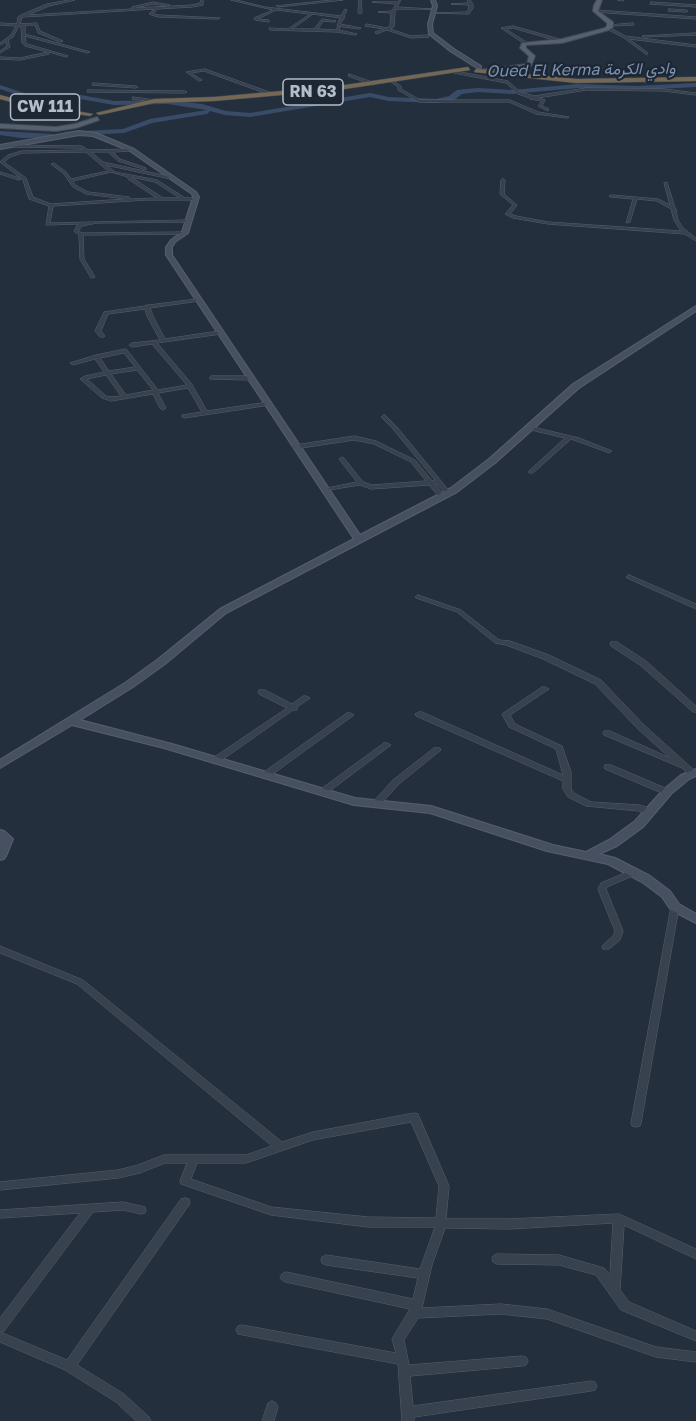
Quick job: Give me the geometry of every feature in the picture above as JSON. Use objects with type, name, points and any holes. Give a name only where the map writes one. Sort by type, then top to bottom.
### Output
[{"type":"highway","name":"RN 63","points":[[153,101],[322,91],[476,69]]},
{"type":"highway","points":[[476,69],[534,78],[591,82],[696,78]]},
{"type":"highway","points":[[374,84],[476,69],[531,77],[609,80],[696,78]]},
{"type":"highway","points":[[506,69],[505,71],[531,77]]},
{"type":"highway","name":"RN 63","points":[[100,116],[137,102],[271,94],[374,84]]},
{"type":"highway","name":"CW 111","points":[[0,98],[87,116]]},
{"type":"highway","points":[[87,116],[100,116]]},
{"type":"main road","points":[[527,44],[562,41],[610,26],[595,11],[600,0]]},
{"type":"main road","name":"RN 63","points":[[476,69],[506,69],[524,66],[532,62],[532,56],[522,46],[527,44]]},
{"type":"main road","points":[[76,126],[87,116]]},
{"type":"main road","points":[[0,126],[48,129],[76,126],[100,116]]},
{"type":"street","points":[[66,56],[24,43],[25,27],[21,24],[20,17],[48,5],[74,0]]},
{"type":"street","points":[[22,16],[176,8],[202,4],[202,0]]},
{"type":"street","points":[[232,0],[253,2],[261,7],[276,10],[312,14],[359,28]]},
{"type":"street","points":[[261,7],[300,6],[342,0]]},
{"type":"street","points":[[360,0],[360,13]]},
{"type":"street","points":[[430,36],[431,11],[435,4],[431,0]]},
{"type":"street","points":[[374,2],[399,1]]},
{"type":"street","points":[[376,33],[392,27],[394,10],[399,1]]},
{"type":"street","points":[[380,12],[394,10],[468,13],[471,11],[470,2],[453,4]]},
{"type":"street","points":[[645,11],[652,2],[696,6]]},
{"type":"street","points":[[129,10],[140,5],[154,3],[176,8]]},
{"type":"street","points":[[156,9],[151,14],[218,18]]},
{"type":"street","points":[[268,21],[255,20],[276,10]]},
{"type":"street","points":[[337,31],[345,10]]},
{"type":"street","points":[[595,11],[686,12]]},
{"type":"street","points":[[645,11],[696,18]]},
{"type":"street","points":[[212,18],[212,15],[223,12]]},
{"type":"street","points":[[289,29],[312,14]]},
{"type":"street","points":[[315,31],[322,20],[341,21]]},
{"type":"street","points":[[0,24],[36,24],[39,32],[61,41]]},
{"type":"street","points":[[0,31],[11,24]]},
{"type":"street","points":[[0,44],[7,41],[21,24]]},
{"type":"street","points":[[610,26],[633,24]]},
{"type":"street","points":[[366,25],[388,29],[411,37],[430,36],[476,69]]},
{"type":"street","points":[[610,26],[647,54]]},
{"type":"street","points":[[527,44],[503,28],[513,27],[562,41]]},
{"type":"street","points":[[270,29],[337,31],[354,34]]},
{"type":"street","points":[[624,37],[696,34]]},
{"type":"street","points":[[25,35],[88,52]]},
{"type":"street","points":[[430,36],[476,69]]},
{"type":"street","points":[[624,37],[696,46]]},
{"type":"street","points":[[0,52],[9,46],[7,41]]},
{"type":"street","points":[[22,48],[29,45]]},
{"type":"street","points":[[0,58],[20,59],[47,51]]},
{"type":"street","points":[[200,80],[188,72],[204,70],[271,94]]},
{"type":"street","points":[[455,72],[508,83],[519,93],[544,101],[540,106],[548,110]]},
{"type":"street","points":[[349,75],[374,84]]},
{"type":"street","points":[[349,82],[361,79]]},
{"type":"street","points":[[393,82],[400,87],[399,89],[417,100],[510,101],[537,113],[567,117]]},
{"type":"street","points":[[93,84],[155,87],[160,88],[159,91]]},
{"type":"street","points":[[531,98],[592,89],[663,90],[696,94]]},
{"type":"street","points":[[88,91],[185,92]]},
{"type":"street","points":[[137,102],[153,101],[159,91]]},
{"type":"street","points":[[48,129],[61,136]]},
{"type":"street","points":[[1,146],[91,133],[132,150],[194,193],[196,199],[184,233],[169,247],[169,255],[358,540]]},
{"type":"street","points":[[1,146],[76,146],[103,163],[119,179]]},
{"type":"street","points":[[132,150],[22,152],[2,161],[4,166],[27,182],[30,198],[51,205],[146,199],[196,199]]},
{"type":"street","points":[[110,151],[119,160],[137,165],[154,174]]},
{"type":"street","points":[[103,163],[176,179]]},
{"type":"street","points":[[53,164],[71,180],[74,186],[87,193],[124,196],[129,200]]},
{"type":"street","points":[[71,180],[113,172],[128,177],[156,181],[184,199]]},
{"type":"street","points":[[0,173],[27,182]]},
{"type":"street","points":[[128,177],[162,199]]},
{"type":"street","points":[[156,181],[166,177]]},
{"type":"street","points":[[503,180],[502,194],[515,206],[507,214],[514,217],[548,223],[685,233]]},
{"type":"street","points":[[666,183],[676,219],[685,233],[696,240]]},
{"type":"street","points":[[137,193],[146,199]]},
{"type":"street","points":[[611,196],[661,201],[675,210]]},
{"type":"street","points":[[628,222],[635,198]]},
{"type":"street","points":[[86,204],[86,212]]},
{"type":"street","points":[[51,205],[48,224],[188,221]]},
{"type":"street","points":[[98,222],[80,225],[76,231],[81,234],[184,233]]},
{"type":"street","points":[[81,234],[82,259],[93,277]]},
{"type":"street","points":[[102,336],[98,331],[106,313],[197,300]]},
{"type":"street","points":[[115,304],[120,310]]},
{"type":"street","points":[[147,306],[163,341]]},
{"type":"street","points":[[0,765],[161,662],[223,611],[445,495],[484,467],[576,386],[696,308]]},
{"type":"street","points":[[132,345],[219,333]]},
{"type":"street","points":[[153,342],[190,386],[205,413]]},
{"type":"street","points":[[73,363],[125,351],[155,391],[163,408]]},
{"type":"street","points":[[96,357],[106,374],[125,397]]},
{"type":"street","points":[[138,368],[83,379],[104,397],[125,397],[190,386]]},
{"type":"street","points":[[212,378],[250,378]]},
{"type":"street","points":[[184,416],[268,404]]},
{"type":"street","points":[[384,417],[438,482],[445,495]]},
{"type":"street","points":[[529,428],[609,451]]},
{"type":"street","points":[[531,472],[569,438]]},
{"type":"street","points":[[295,447],[339,440],[366,439],[413,461],[429,482],[445,495]]},
{"type":"street","points":[[342,459],[362,483]]},
{"type":"street","points":[[324,490],[362,483],[377,487],[438,482]]},
{"type":"street","points":[[629,577],[696,607]]},
{"type":"street","points":[[418,597],[459,611],[497,642],[507,643],[546,657],[598,682],[640,726],[692,771]]},
{"type":"street","points":[[614,645],[643,663],[696,710]]},
{"type":"street","points":[[545,689],[506,714],[512,725],[559,748],[567,789],[579,801],[601,806],[640,808],[651,812]]},
{"type":"street","points":[[262,692],[294,708]]},
{"type":"street","points":[[216,760],[306,698]]},
{"type":"street","points":[[419,714],[566,779]]},
{"type":"street","points":[[267,774],[350,715]]},
{"type":"street","points":[[70,721],[267,774],[354,801],[431,810],[551,848],[611,861],[634,872],[666,894],[675,907],[696,919]]},
{"type":"street","points":[[607,733],[692,771]]},
{"type":"street","points":[[324,791],[387,745]]},
{"type":"street","points":[[375,805],[396,782],[437,750]]},
{"type":"street","points":[[608,767],[667,792]]},
{"type":"street","points":[[590,855],[613,843],[639,824],[667,792],[692,771]]},
{"type":"street","points":[[0,834],[7,839],[0,856]]},
{"type":"street","points":[[606,947],[617,938],[619,932],[603,897],[602,889],[604,885],[634,872]]},
{"type":"street","points":[[636,1123],[675,907]]},
{"type":"street","points":[[0,949],[80,982],[281,1148]]},
{"type":"street","points":[[0,1186],[118,1174],[140,1169],[164,1159],[246,1159],[313,1136],[414,1117],[444,1186],[440,1223],[416,1309],[398,1339],[403,1366],[407,1416],[591,1386]]},
{"type":"street","points":[[194,1159],[185,1181],[271,1211],[368,1222],[509,1224],[619,1218],[694,1254]]},
{"type":"street","points":[[69,1366],[185,1202]]},
{"type":"street","points":[[0,1214],[123,1206],[141,1210]]},
{"type":"street","points":[[0,1327],[90,1208]]},
{"type":"street","points":[[614,1291],[619,1218]]},
{"type":"street","points":[[497,1259],[559,1260],[600,1270],[625,1306],[696,1336]]},
{"type":"street","points":[[326,1260],[424,1274]]},
{"type":"street","points":[[286,1277],[416,1309],[501,1308],[547,1314],[656,1352],[696,1357]]},
{"type":"street","points":[[242,1330],[403,1366],[522,1361]]},
{"type":"street","points":[[0,1337],[69,1366],[120,1398],[146,1421]]},
{"type":"street","points":[[267,1421],[272,1407]]},
{"type":"waterway","name":"Oued El Kerma وادي الكرمة","points":[[0,87],[35,99],[75,96],[114,103],[168,102],[202,106],[225,113],[250,115],[370,95],[388,99],[436,101],[451,98],[460,92],[478,90],[512,92],[578,86],[637,88],[696,85]]},
{"type":"waterway","points":[[67,134],[124,131],[150,121],[207,112]]},
{"type":"waterway","points":[[0,133],[52,136]]}]
